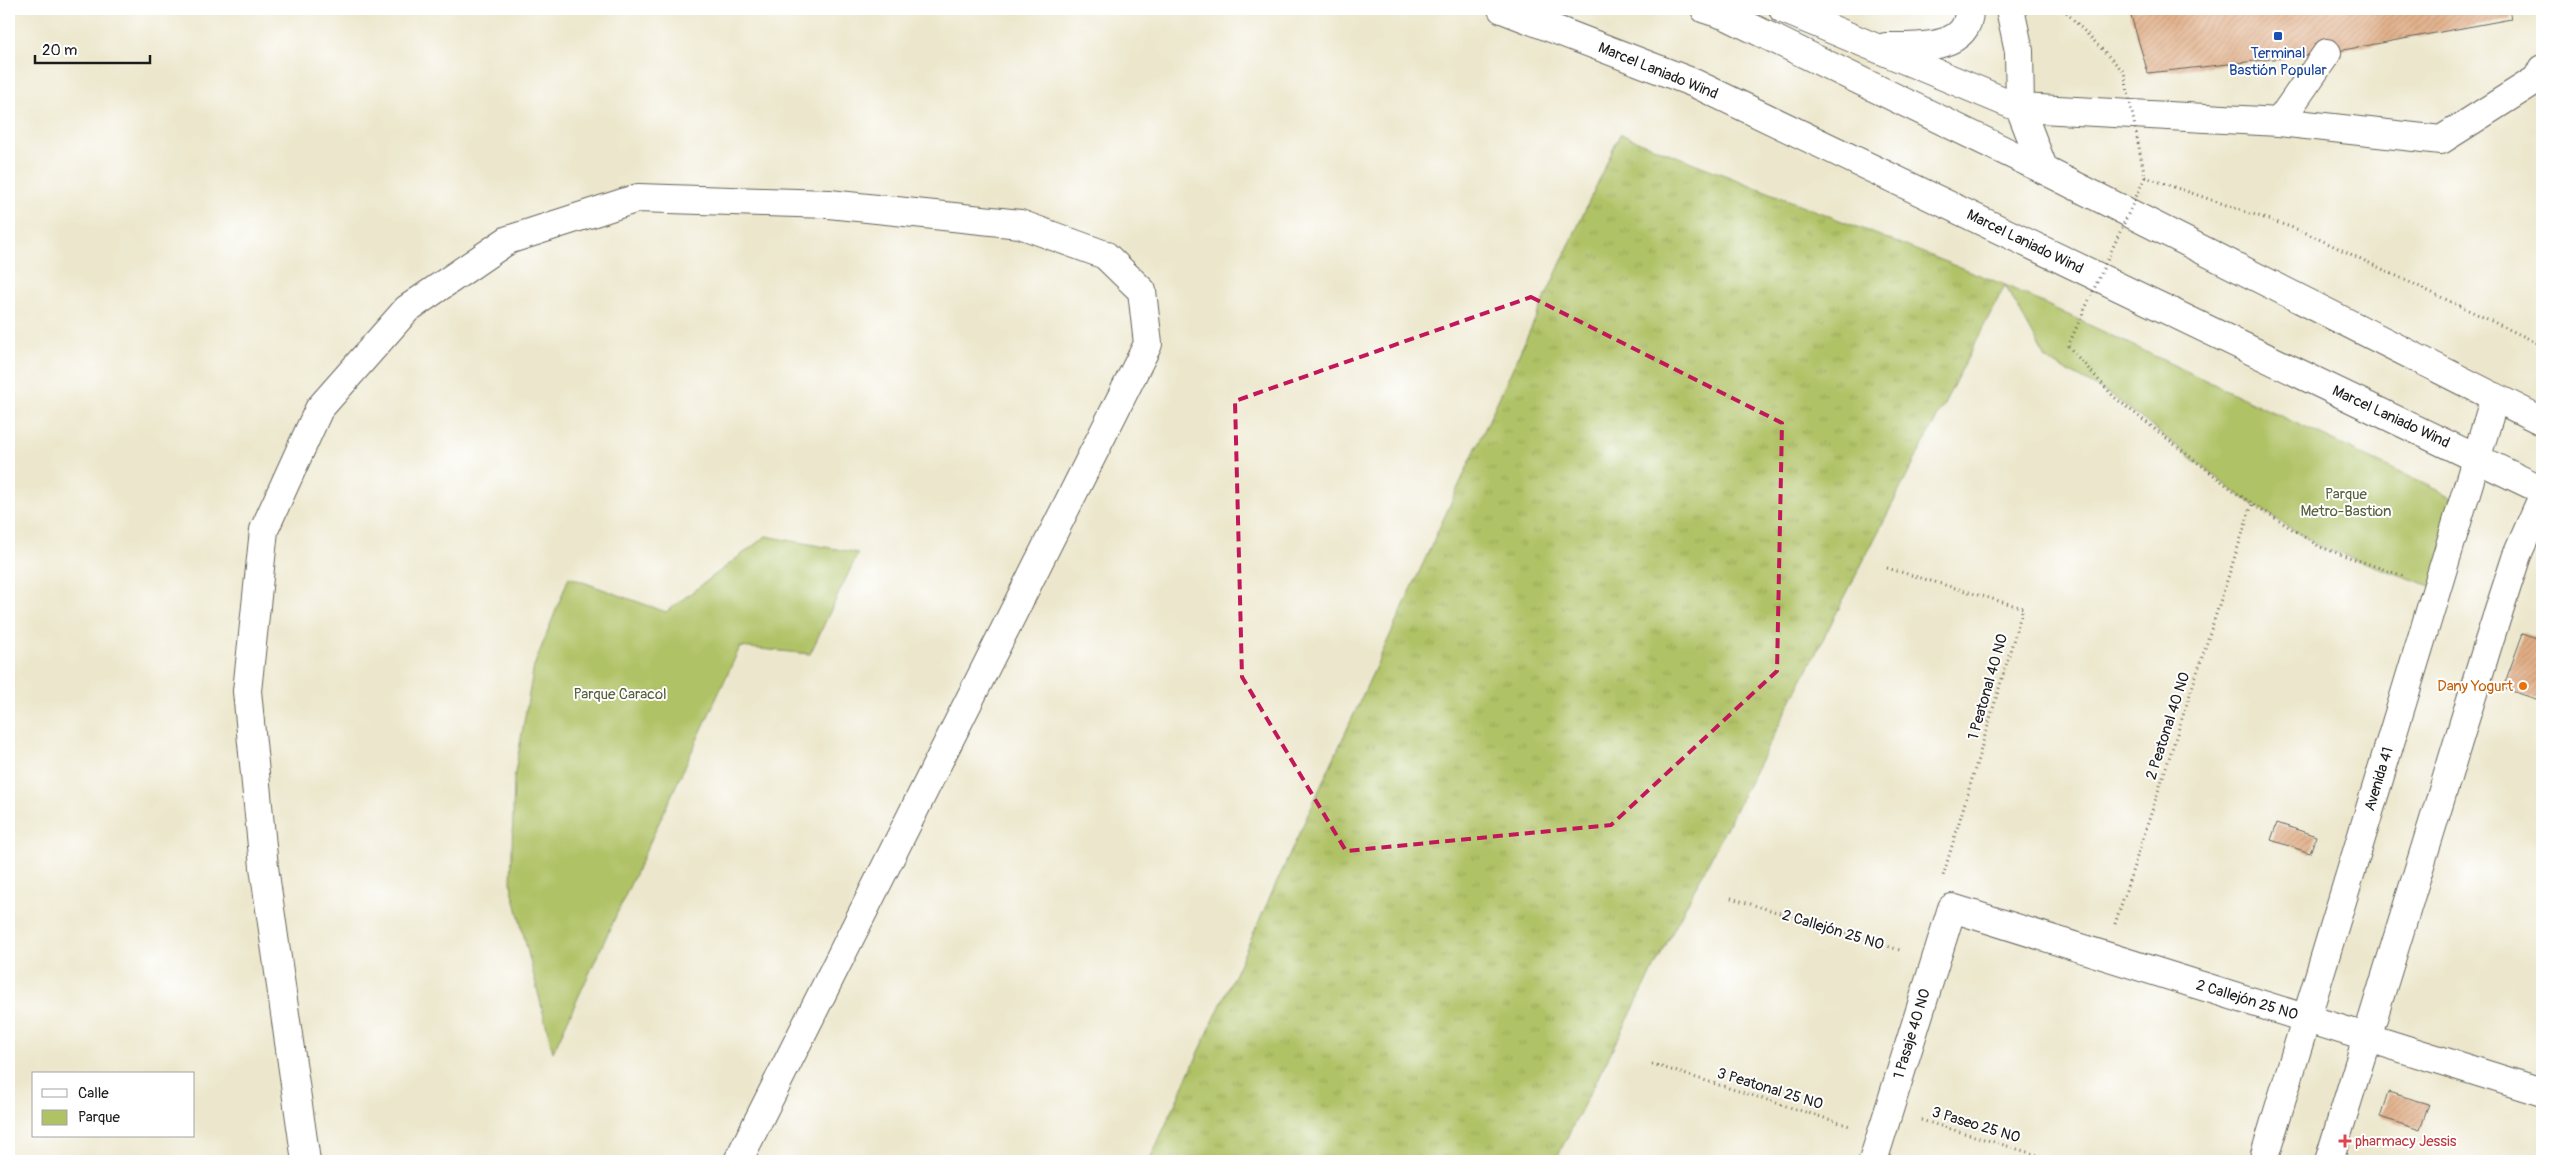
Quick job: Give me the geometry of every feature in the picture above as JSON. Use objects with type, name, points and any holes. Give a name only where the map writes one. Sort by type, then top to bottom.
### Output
[{"type":"street","name":"Marcel Laniado Wind","points":[[1502,9],[1694,83],[2542,490]]},
{"type":"street","points":[[1705,9],[1727,16],[2044,170],[2542,421]]},
{"type":"street","points":[[1784,9],[2020,108],[2279,122],[2440,140],[2537,79],[2542,69]]},
{"type":"street","points":[[1875,47],[1924,47],[1955,38],[1965,26],[1969,9]]},
{"type":"street","points":[[2010,9],[2019,51],[2020,108],[2044,170]]},
{"type":"street","points":[[2279,122],[2327,53]]},
{"type":"street","points":[[306,1161],[264,867],[247,691],[264,530],[319,409],[406,309],[508,240],[638,198],[829,204],[1020,224],[1105,255],[1142,291],[1148,344],[738,1161]]},
{"type":"street","name":"Avenida 41","points":[[2263,1161],[2495,397]]},
{"type":"street","points":[[2329,1161],[2488,641],[2517,555],[2542,498]]},
{"type":"street","name":"2 Callejón 25 NO","points":[[1952,908],[2542,1092]]},
{"type":"street","name":"1 Pasaje 40 NO","points":[[1873,1161],[1952,908]]},
{"type":"path","points":[[2062,9],[2124,72],[2145,177],[2068,346],[2114,397],[2252,504],[2320,547],[2437,588]]},
{"type":"path","points":[[2145,177],[2302,231],[2542,345]]},
{"type":"path","name":"2 Peatonal 40 NO","points":[[2105,955],[2252,504]]},
{"type":"path","name":"1 Peatonal 40 NO","points":[[1887,568],[2023,608],[1942,882],[1952,908]]},
{"type":"path","name":"2 Callejón 25 NO","points":[[1731,898],[1935,962]]},
{"type":"path","name":"3 Peatonal 25 NO","points":[[1652,1064],[1881,1135]]},
{"type":"path","name":"3 Paseo 25 NO","points":[[1889,1110],[2057,1161]]},
{"type":"highlighted area","points":[[1531,297],[1782,423],[1777,671],[1611,825],[1346,851],[1242,677],[1235,401]]},
{"type":"green space","points":[[1620,134],[2005,285],[1555,1161],[1149,1161]]},
{"type":"green space","name":"Parque Metro-Bastion","points":[[2005,285],[2462,502],[2437,588],[2320,547],[2239,495],[2114,397],[2047,360]]},
{"type":"green space","name":"Parque Caracol","points":[[766,536],[858,553],[810,654],[740,647],[553,1052],[511,885],[514,778],[534,666],[569,577],[666,612]]},
{"type":"building","name":"Terminal Bastión Popular","points":[[2129,9],[2509,9],[2511,19],[2327,53],[2148,73]]},
{"type":"building","points":[[2523,633],[2542,640],[2542,701],[2503,688]]},
{"type":"building","points":[[2277,823],[2316,836],[2310,853],[2271,840]]},
{"type":"building","points":[[2388,1092],[2429,1104],[2420,1130],[2380,1117]]},
{"type":"place","name":"Terminal Bastión Popular","points":[[2278,36]]},
{"type":"place","name":"Dany Yogurt","points":[[2523,686]]},
{"type":"place","name":"pharmacy Jessis","points":[[2345,1141]]}]
